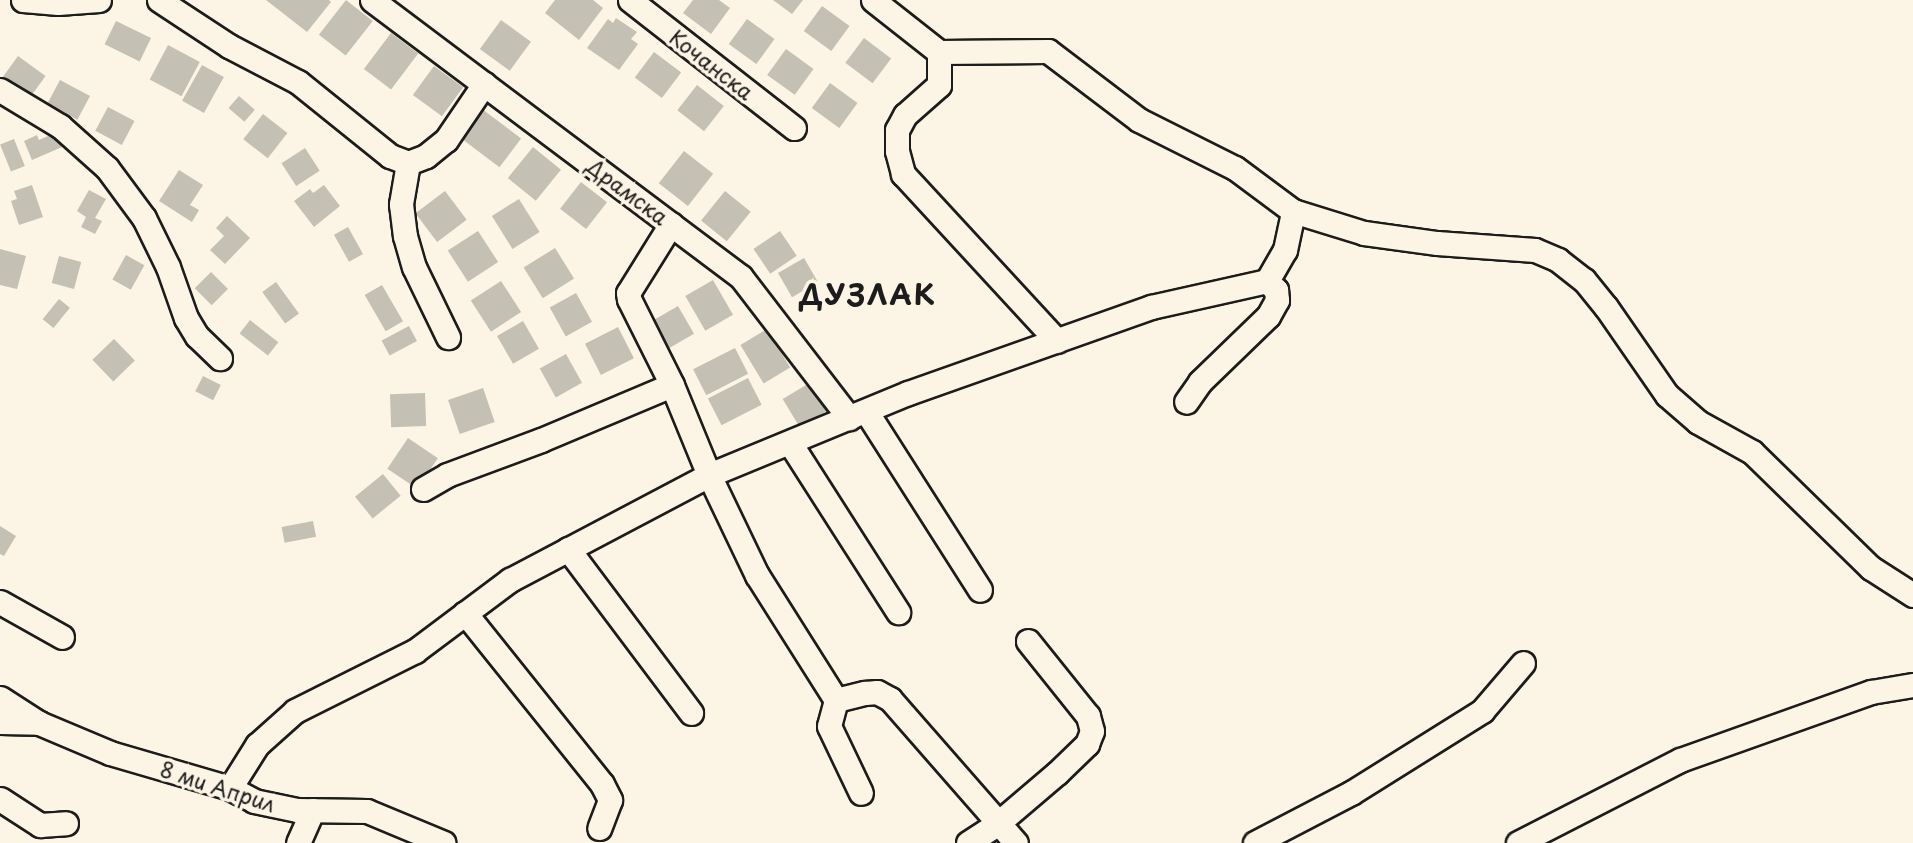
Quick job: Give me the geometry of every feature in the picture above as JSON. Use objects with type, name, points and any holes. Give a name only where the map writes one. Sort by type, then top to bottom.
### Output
[{"type":"street","points":[[23,0],[58,3],[99,0]]},
{"type":"street","points":[[159,0],[220,41],[298,82],[390,156],[408,163],[426,156],[446,140],[484,84]]},
{"type":"street","name":"Драмска","points":[[372,0],[741,277],[857,414],[980,590]]},
{"type":"street","name":"Кочанска","points":[[630,0],[794,128]]},
{"type":"street","points":[[873,0],[939,52],[1048,51],[1139,120],[1236,168],[1293,211],[1364,233],[1437,243],[1535,250],[1558,260],[1584,280],[1606,307],[1667,395],[1698,422],[1752,452],[1871,568],[1913,595]]},
{"type":"street","points":[[939,52],[939,85],[905,115],[897,130],[897,150],[903,174],[1056,341]]},
{"type":"street","points":[[0,90],[60,126],[107,168],[145,218],[168,267],[186,318],[197,336],[220,358]]},
{"type":"street","points":[[408,163],[401,204],[405,236],[415,267],[448,337]]},
{"type":"street","points":[[230,788],[257,745],[295,711],[415,651],[510,580],[709,475],[908,393],[1151,307],[1267,281],[1285,250],[1293,211]]},
{"type":"street","points":[[671,224],[628,293],[628,299],[672,385],[709,475],[757,575],[836,700],[829,726],[861,793]]},
{"type":"street","points":[[1186,402],[1200,382],[1268,316],[1277,300],[1276,290],[1267,281]]},
{"type":"street","points":[[423,489],[447,475],[541,440],[672,385]]},
{"type":"street","points":[[790,443],[898,612]]},
{"type":"street","points":[[568,549],[691,713]]},
{"type":"street","points":[[0,602],[62,637]]},
{"type":"street","points":[[465,614],[602,784],[610,800],[599,828]]},
{"type":"street","points":[[970,843],[997,824],[1087,744],[1092,731],[1088,716],[1028,641]]},
{"type":"street","points":[[1255,843],[1351,793],[1482,711],[1523,663]]},
{"type":"street","points":[[1518,843],[1679,760],[1871,692],[1913,685]]},
{"type":"street","points":[[836,700],[877,692],[890,699],[1016,843]]},
{"type":"street","name":"8 ми Април","points":[[0,698],[39,723],[110,753],[230,788],[264,804],[378,814],[444,843]]},
{"type":"street","points":[[0,722],[39,723]]},
{"type":"street","points":[[0,799],[40,825],[66,823]]},
{"type":"street","points":[[298,843],[313,810]]},
{"type":"building","points":[[266,0],[329,0],[331,2],[307,32]]},
{"type":"building","points":[[346,0],[373,21],[346,56],[319,35]]},
{"type":"building","points":[[555,0],[593,0],[603,8],[579,40],[545,13]]},
{"type":"building","points":[[693,0],[719,0],[730,8],[711,34],[683,13]]},
{"type":"building","points":[[773,0],[803,0],[792,14]]},
{"type":"building","points":[[822,6],[850,26],[831,51],[804,31]]},
{"type":"building","points":[[616,18],[637,32],[631,39],[638,44],[619,70],[587,48],[608,19],[613,23]]},
{"type":"building","points":[[747,19],[775,39],[756,64],[729,44]]},
{"type":"building","points":[[501,20],[531,42],[510,71],[480,49]]},
{"type":"building","points":[[116,21],[151,38],[140,61],[105,44]]},
{"type":"building","points":[[391,33],[418,53],[391,89],[364,69]]},
{"type":"building","points":[[864,38],[891,58],[872,83],[845,63]]},
{"type":"building","points":[[168,45],[200,62],[181,96],[150,79]]},
{"type":"building","points":[[786,49],[814,69],[795,95],[767,75]]},
{"type":"building","points":[[654,52],[681,72],[662,98],[635,78]]},
{"type":"building","points":[[18,56],[46,76],[29,99],[2,79]]},
{"type":"building","points":[[202,65],[224,77],[204,113],[182,101]]},
{"type":"building","points":[[434,66],[463,87],[442,116],[413,95]]},
{"type":"building","points":[[60,80],[90,96],[77,120],[47,104]]},
{"type":"building","points":[[830,83],[858,103],[839,128],[812,108]]},
{"type":"building","points":[[697,85],[724,106],[704,131],[677,110]]},
{"type":"building","points":[[239,96],[255,110],[244,122],[229,108]]},
{"type":"building","points":[[108,107],[134,121],[122,145],[95,131]]},
{"type":"building","points":[[482,109],[521,138],[499,167],[460,138]]},
{"type":"building","points":[[263,114],[287,133],[268,158],[243,139]]},
{"type":"building","points":[[55,133],[62,147],[32,160],[24,141],[37,135],[39,140]]},
{"type":"building","points":[[14,139],[25,166],[11,172],[0,145]]},
{"type":"building","points":[[533,147],[561,170],[536,201],[508,178]]},
{"type":"building","points":[[305,148],[320,171],[296,186],[282,163]]},
{"type":"building","points":[[684,151],[713,174],[688,206],[659,183]]},
{"type":"building","points":[[179,170],[203,185],[190,205],[199,210],[192,222],[159,201]]},
{"type":"building","points":[[581,182],[607,202],[586,229],[560,209]]},
{"type":"building","points":[[32,185],[43,217],[19,225],[11,201],[17,199],[14,191]]},
{"type":"building","points":[[324,185],[340,206],[314,227],[294,201],[310,189],[313,193]]},
{"type":"building","points":[[89,190],[106,199],[95,218],[102,221],[95,234],[81,227],[86,217],[77,211]]},
{"type":"building","points":[[445,191],[467,220],[437,242],[415,213]]},
{"type":"building","points":[[725,191],[751,212],[727,241],[701,221]]},
{"type":"building","points":[[519,199],[540,232],[513,249],[492,216]]},
{"type":"building","points":[[227,216],[250,238],[225,264],[210,250],[224,236],[216,228]]},
{"type":"building","points":[[348,227],[363,254],[349,262],[334,235]]},
{"type":"building","points":[[478,231],[498,262],[468,282],[448,251]]},
{"type":"building","points":[[780,231],[797,256],[770,274],[753,249]]},
{"type":"building","points":[[555,248],[574,279],[543,298],[524,268]]},
{"type":"building","points":[[0,249],[26,256],[17,289],[0,285]]},
{"type":"building","points":[[126,255],[144,265],[131,290],[112,279]]},
{"type":"building","points":[[59,256],[81,262],[74,289],[52,283]]},
{"type":"building","points":[[804,258],[818,282],[792,297],[778,273]]},
{"type":"building","points":[[211,272],[228,289],[212,305],[195,288]]},
{"type":"building","points":[[713,280],[733,315],[705,331],[685,296]]},
{"type":"building","points":[[501,281],[521,312],[491,332],[471,301]]},
{"type":"building","points":[[276,282],[299,314],[285,324],[262,292]]},
{"type":"building","points":[[382,285],[403,321],[386,331],[365,295]]},
{"type":"building","points":[[576,293],[592,322],[566,336],[550,308]]},
{"type":"building","points":[[59,299],[70,308],[54,328],[43,319]]},
{"type":"building","points":[[678,306],[694,334],[668,349],[652,321]]},
{"type":"building","points":[[250,320],[278,342],[268,356],[240,333]]},
{"type":"building","points":[[523,321],[539,349],[513,364],[497,336]]},
{"type":"building","points":[[409,326],[417,341],[390,356],[382,341]]},
{"type":"building","points":[[618,327],[634,358],[601,375],[585,344]]},
{"type":"building","points":[[767,329],[790,368],[764,384],[740,345]]},
{"type":"building","points":[[114,339],[135,361],[113,381],[92,360]]},
{"type":"building","points":[[735,348],[748,374],[706,395],[693,369]]},
{"type":"building","points":[[566,354],[582,383],[556,397],[540,369]]},
{"type":"building","points":[[203,376],[221,385],[213,400],[195,391]]},
{"type":"building","points":[[748,378],[762,405],[722,425],[708,398]]},
{"type":"building","points":[[811,382],[828,410],[800,427],[783,399]]},
{"type":"building","points":[[483,388],[495,422],[460,434],[448,400]]},
{"type":"building","points":[[425,393],[426,426],[391,427],[390,394]]},
{"type":"building","points":[[408,438],[438,458],[417,489],[387,469]]},
{"type":"building","points":[[383,474],[401,496],[373,518],[355,497]]},
{"type":"building","points":[[313,521],[316,537],[285,543],[282,527]]},
{"type":"building","points":[[0,526],[16,536],[4,556],[0,554]]},
{"type":"district","name":"ДУЗЛАК","points":[[868,294]]}]
